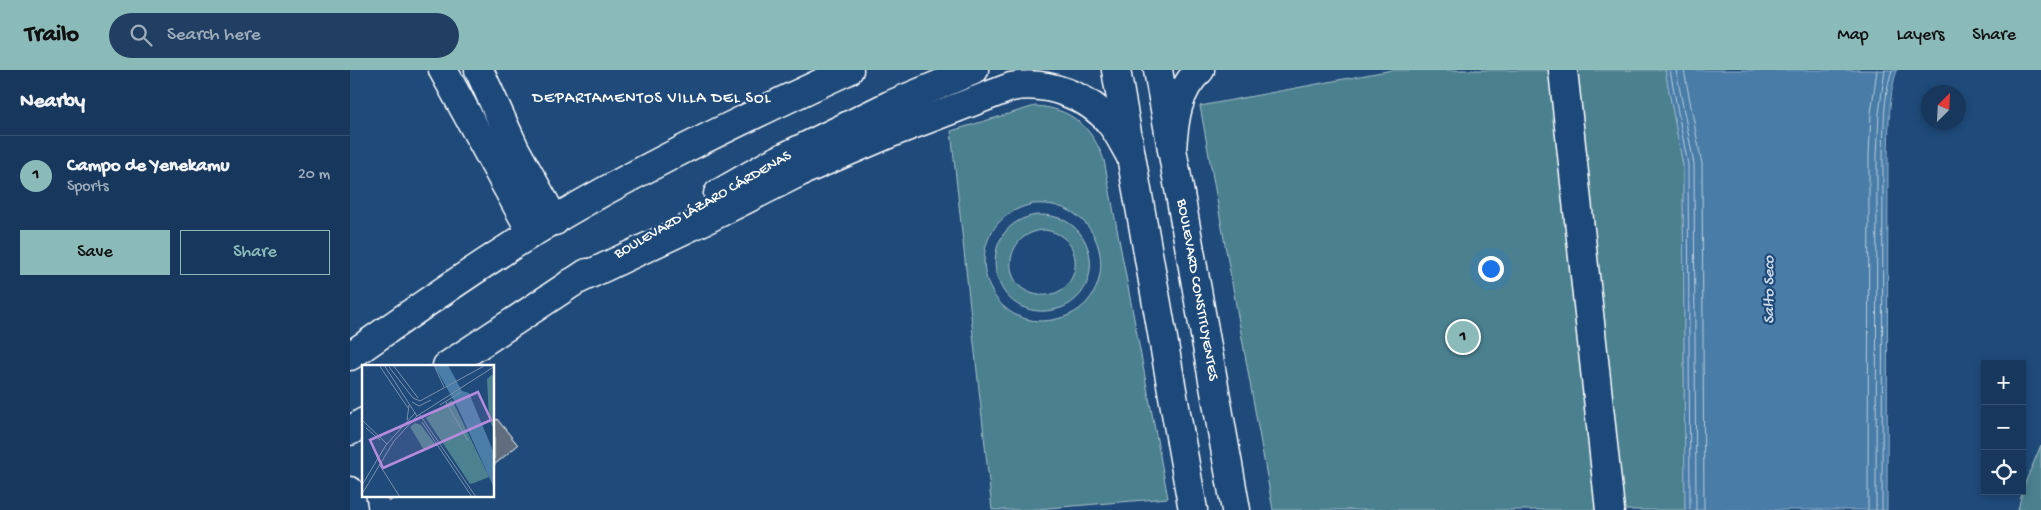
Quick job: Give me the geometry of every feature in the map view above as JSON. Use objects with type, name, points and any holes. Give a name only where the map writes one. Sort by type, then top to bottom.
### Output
[{"type":"main road","points":[[444,70],[543,227]]},
{"type":"main road","points":[[479,70],[515,149],[543,227]]},
{"type":"main road","points":[[350,356],[436,296],[543,227],[656,163],[737,121],[849,70]]},
{"type":"main road","name":"BOULEVARD LÁZARO CÁRDENAS","points":[[448,365],[571,283],[660,227],[772,163],[890,104],[974,70]]},
{"type":"main road","points":[[1116,70],[1193,510]]},
{"type":"main road","name":"BOULEVARD CONSTITUYENTES","points":[[1158,70],[1236,510]]},
{"type":"main road","points":[[1172,149],[1178,105],[1188,84],[1200,70]]},
{"type":"main road","points":[[1563,70],[1610,510]]},
{"type":"main road","points":[[571,283],[709,218],[800,172],[891,133],[1011,87],[1024,85],[1050,88],[1078,98],[1090,105],[1112,125],[1130,155]]},
{"type":"main road","points":[[350,431],[362,423]]},
{"type":"main road","points":[[350,492],[353,510]]},
{"type":"green space","points":[[1392,70],[1665,70],[1683,165],[1685,510],[1273,510],[1200,106]]},
{"type":"green space","points":[[1035,106],[1069,115],[1086,129],[1099,148],[1104,160],[1168,498],[1025,510],[992,510],[951,131]],"holes":[[[1033,204],[1059,207],[1079,217],[1093,234],[1100,253],[1100,274],[1093,293],[1079,309],[1057,319],[1031,320],[1009,311],[994,295],[986,275],[985,253],[992,232],[1008,215]]]},
{"type":"green space","points":[[1037,215],[1059,218],[1076,228],[1086,243],[1090,260],[1089,278],[1081,294],[1066,306],[1046,311],[1026,308],[1010,299],[1000,284],[995,268],[997,250],[1004,234],[1017,222]],"holes":[[[1045,230],[1059,235],[1069,244],[1074,255],[1075,267],[1072,278],[1064,288],[1053,294],[1039,295],[1026,291],[1017,283],[1012,273],[1011,261],[1014,250],[1020,240],[1031,233]]]},
{"type":"green space","points":[[2041,445],[2041,510],[2018,510],[2021,495],[2026,495],[2026,481]]},
{"type":"water","name":"Salto Seco","points":[[1665,70],[1897,70],[1890,102],[1888,156],[1887,510],[1685,510],[1683,165]]},
{"type":"building","points":[[497,419],[518,445],[495,464],[495,421]]},
{"type":"building","points":[[386,498],[394,498],[389,502]]},
{"type":"place","name":"Campo de Yenekamu","points":[[1463,337]]},
{"type":"district","name":"DEPARTAMENTOS VILLA DEL SOL","points":[[652,99]]}]
